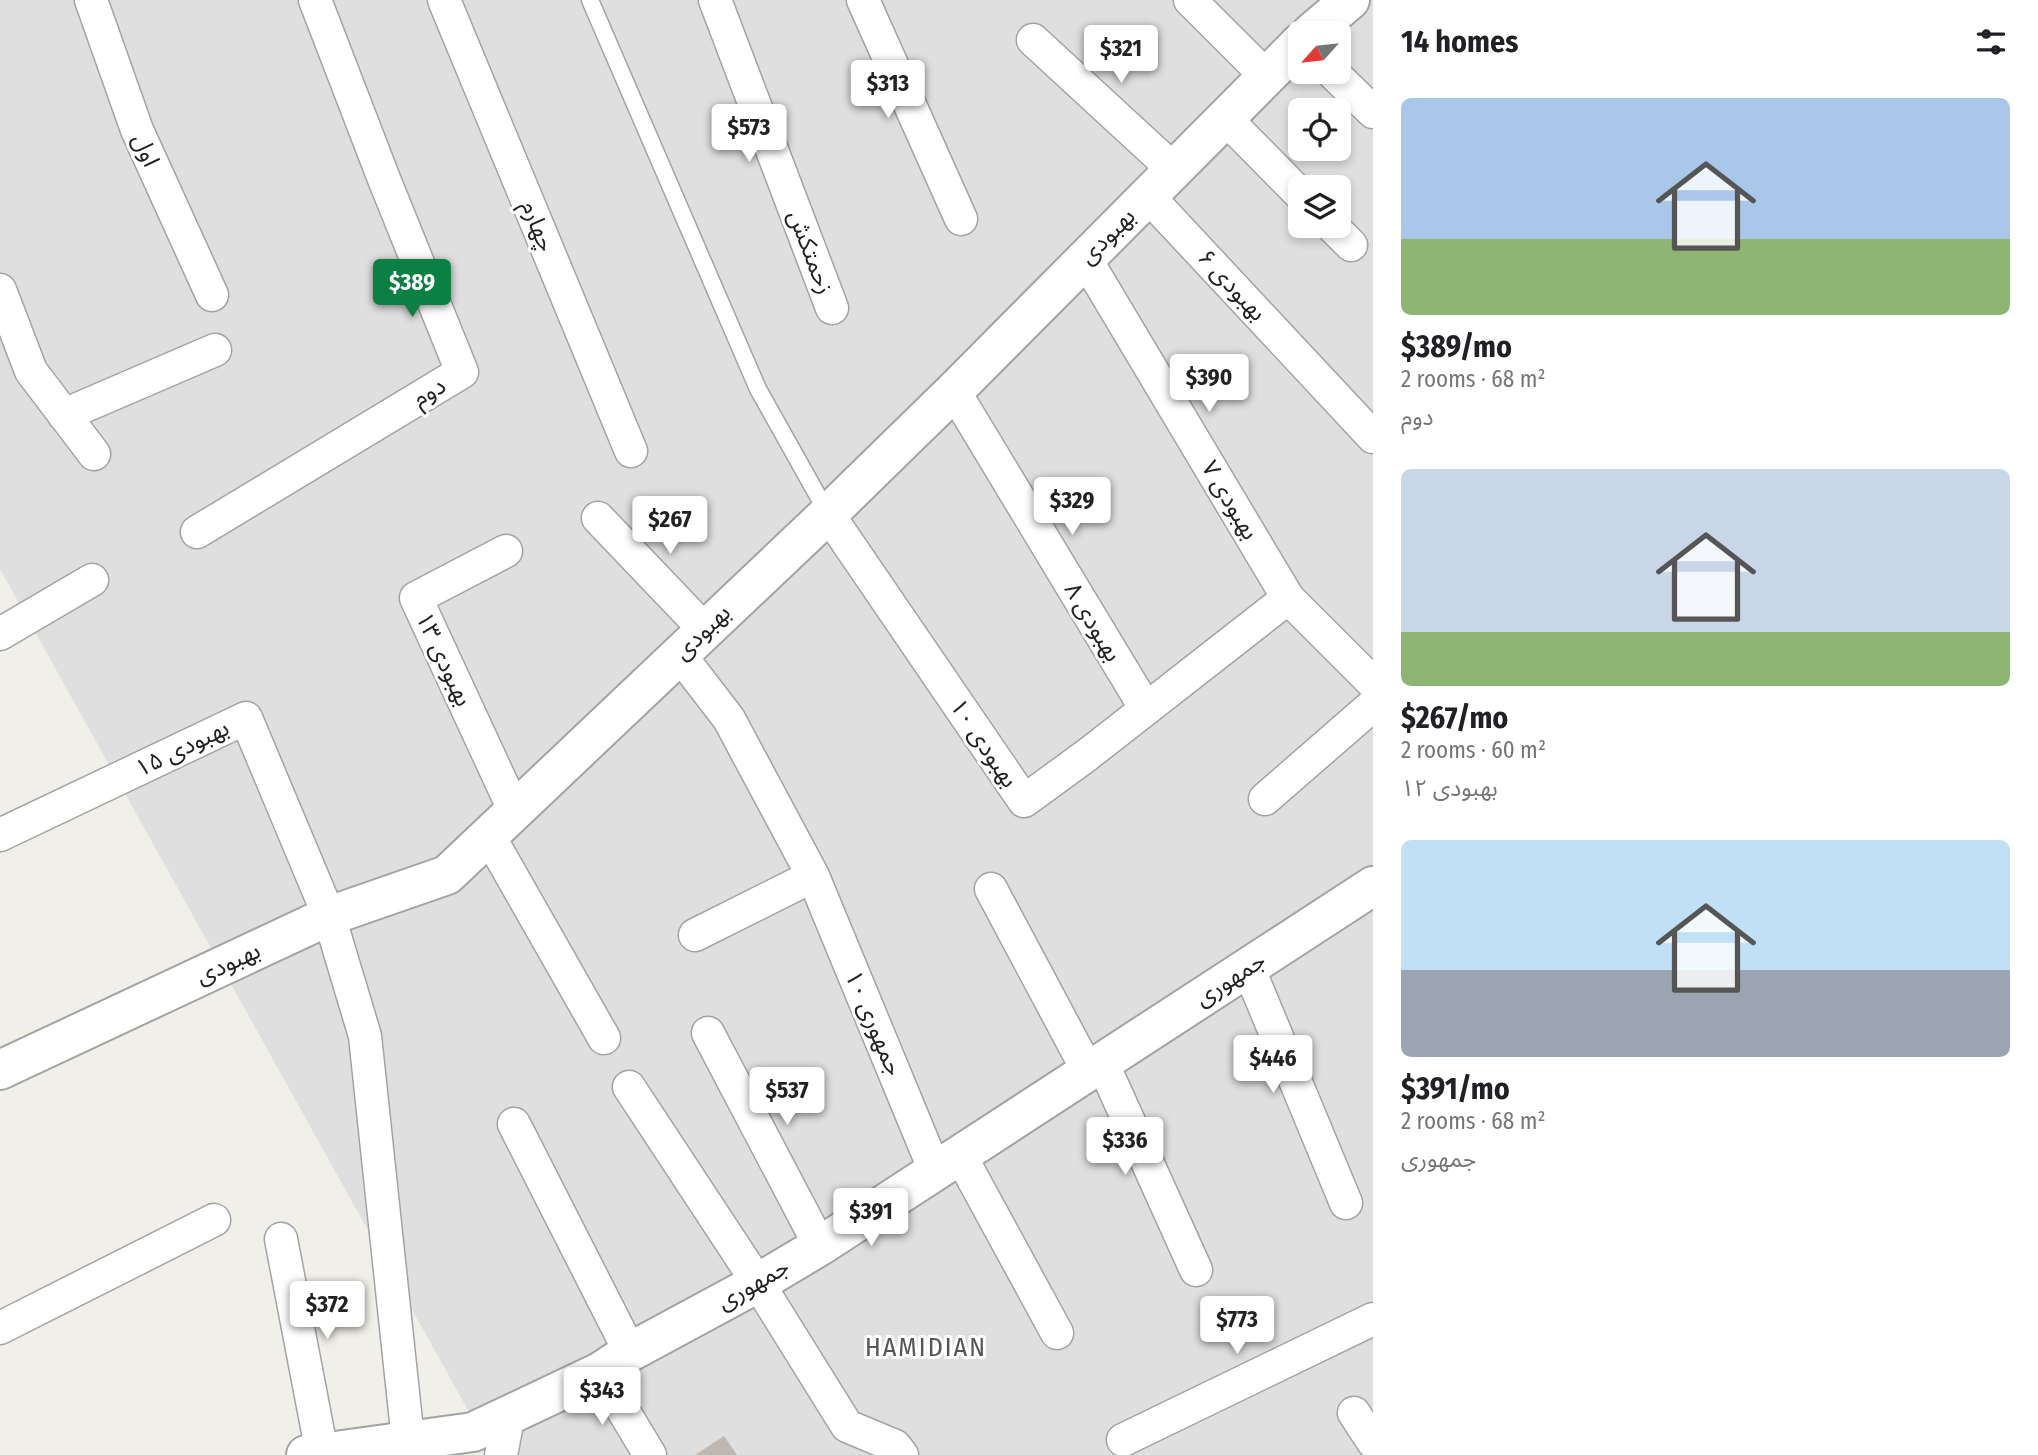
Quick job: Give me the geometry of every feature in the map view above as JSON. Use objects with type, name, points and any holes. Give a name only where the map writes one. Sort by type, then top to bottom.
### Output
[{"type":"street","name":"اول","points":[[91,0],[137,130],[212,295]]},
{"type":"street","name":"دوم","points":[[197,532],[462,372],[316,0]]},
{"type":"street","name":"چهارم","points":[[444,0],[631,451]]},
{"type":"street","name":"زحمتکش","points":[[715,0],[832,308]]},
{"type":"street","points":[[863,0],[961,219]]},
{"type":"street","points":[[1191,0],[1267,76]]},
{"type":"street","points":[[1325,21],[1350,0]]},
{"type":"street","name":"بهبودی ۶","points":[[1033,40],[1160,182],[1373,437]]},
{"type":"street","name":"بهبودی","points":[[0,1070],[329,916],[447,875],[828,514],[1288,55]]},
{"type":"street","points":[[1344,84],[1373,112]]},
{"type":"street","points":[[1224,117],[1288,182]]},
{"type":"street","name":"بهبودی ۷","points":[[1085,258],[1288,598],[1373,683]]},
{"type":"street","points":[[0,290],[31,371],[94,454]]},
{"type":"street","points":[[64,415],[215,350]]},
{"type":"street","name":"بهبودی ۸","points":[[954,391],[1146,709]]},
{"type":"street","name":"بهبودی ۱۰","points":[[828,514],[1024,801],[1288,598]]},
{"type":"street","name":"جمهوری ۱۰","points":[[597,519],[692,642],[729,719],[813,876],[948,1163],[1056,1334]]},
{"type":"street","name":"بهبودی ۱۳","points":[[502,824],[416,598],[506,551]]},
{"type":"street","points":[[0,634],[92,580]]},
{"type":"street","points":[[1265,799],[1373,705]]},
{"type":"street","name":"بهبودی ۱۵","points":[[0,835],[246,718],[329,916]]},
{"type":"street","points":[[502,824],[604,1038]]},
{"type":"street","points":[[695,935],[813,876]]},
{"type":"street","name":"جمهوری","points":[[314,1454],[473,1432],[615,1362],[758,1283],[820,1245],[1373,886]]},
{"type":"street","points":[[991,889],[1095,1067],[1196,1270]]},
{"type":"street","points":[[329,916],[365,1036],[408,1440]]},
{"type":"street","points":[[1248,967],[1346,1203]]},
{"type":"street","points":[[708,1033],[820,1245]]},
{"type":"street","points":[[629,1087],[758,1283],[847,1426],[895,1446],[902,1455]]},
{"type":"street","points":[[514,1124],[615,1362],[650,1455]]},
{"type":"street","points":[[0,1328],[214,1220]]},
{"type":"street","points":[[281,1239],[314,1454]]},
{"type":"street","points":[[1123,1440],[1373,1319]]},
{"type":"street","points":[[1353,1413],[1373,1441]]},
{"type":"street","points":[[501,1455],[509,1414]]},
{"type":"lane","points":[[590,0],[758,389],[828,514]]},
{"type":"shaded area","points":[[0,0],[1373,0],[1373,1455],[493,1455],[0,569]]},
{"type":"building","points":[[724,1436],[737,1455],[695,1455]]},
{"type":"district","name":"HAMIDIAN","points":[[926,1347]]}]
